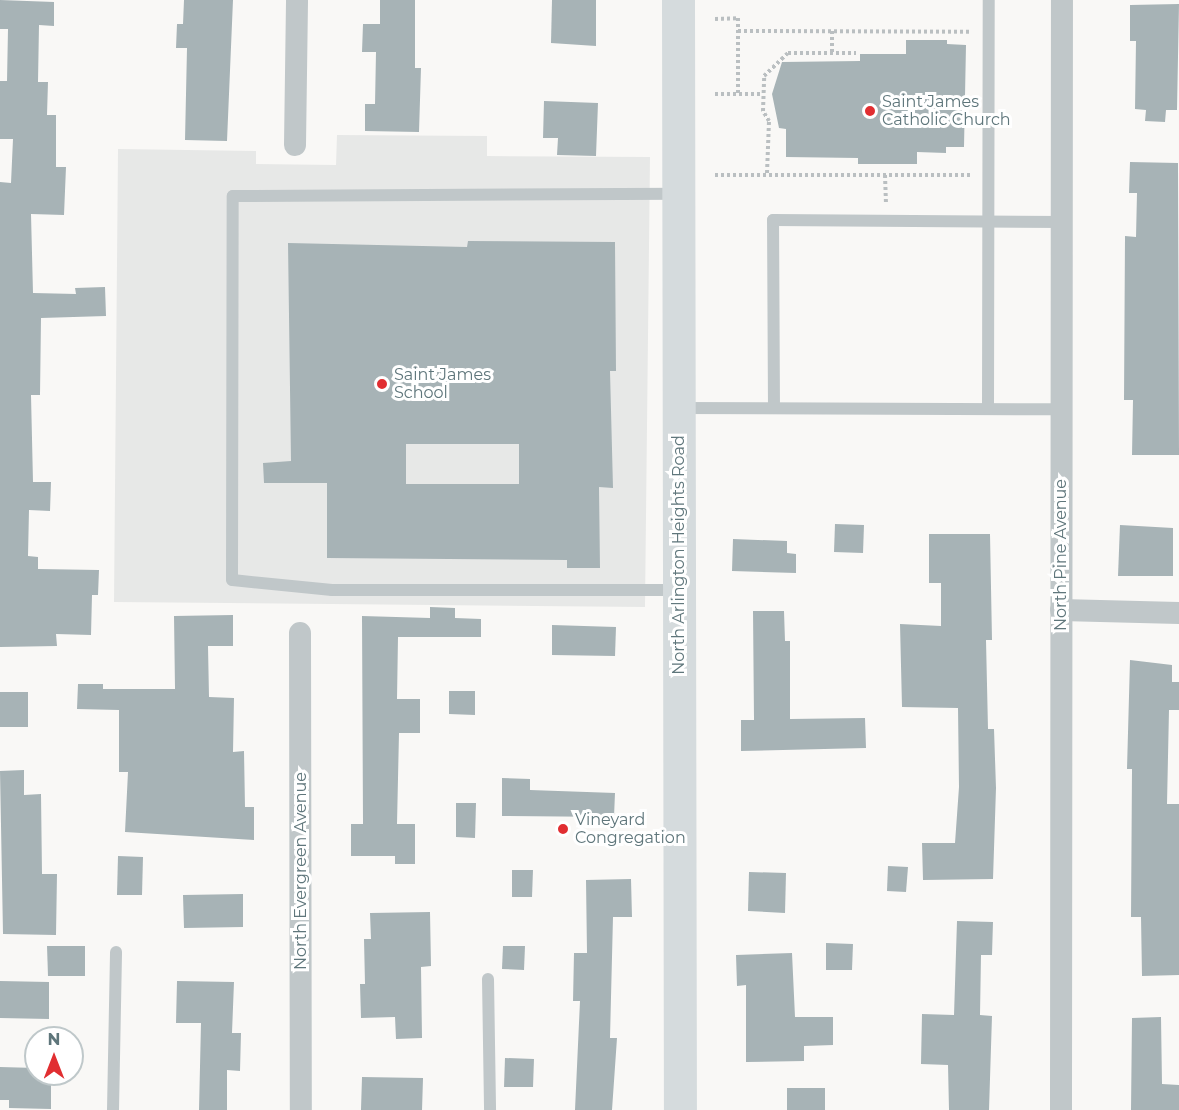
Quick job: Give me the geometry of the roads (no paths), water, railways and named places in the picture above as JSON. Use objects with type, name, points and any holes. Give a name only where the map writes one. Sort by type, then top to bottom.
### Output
[{"type":"main road","name":"North Arlington Heights Road","points":[[678,0],[680,1110]]},
{"type":"street","points":[[295,145],[297,0]]},
{"type":"street","name":"North Pine Avenue","points":[[1060,1110],[1062,0]]},
{"type":"street","points":[[1061,610],[1179,613]]},
{"type":"street","name":"North Evergreen Avenue","points":[[300,633],[301,1110]]},
{"type":"lane","points":[[988,0],[988,408]]},
{"type":"lane","points":[[678,194],[233,196],[232,580],[332,590],[679,590]]},
{"type":"lane","points":[[774,408],[773,220],[1062,222]]},
{"type":"lane","points":[[679,408],[1061,409]]},
{"type":"lane","points":[[113,1110],[116,952]]},
{"type":"lane","points":[[489,979],[490,1110]]},
{"type":"place","name":"Saint James Catholic Church","points":[[870,111]]},
{"type":"place","name":"Saint James School","points":[[382,384]]},
{"type":"place","name":"Vineyard Congregation","points":[[563,829]]}]
